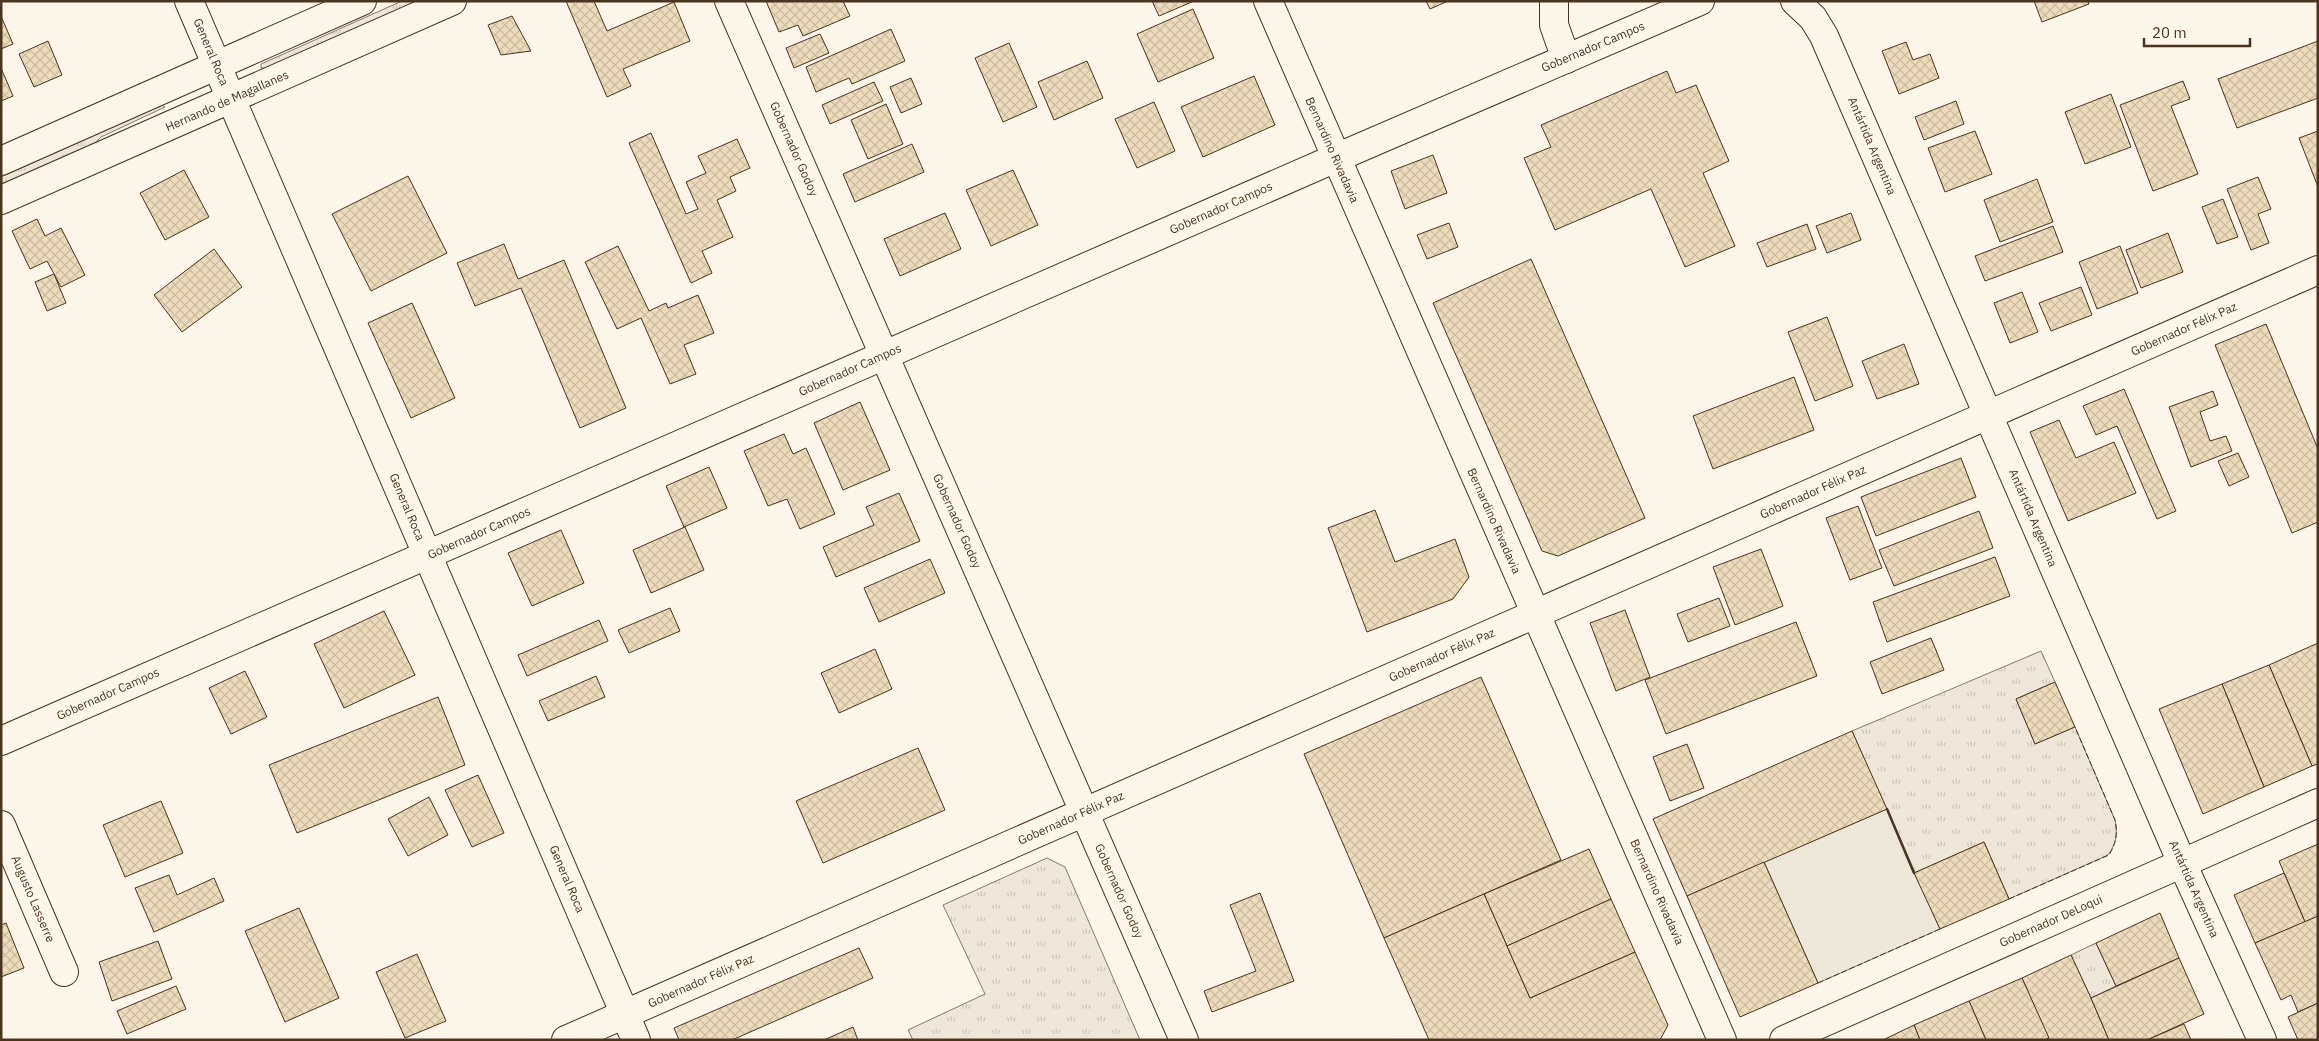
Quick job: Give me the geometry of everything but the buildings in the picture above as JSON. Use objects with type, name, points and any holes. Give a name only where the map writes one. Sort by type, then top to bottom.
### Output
[{"type":"street","name":"General Roca","points":[[189,1],[636,1040]]},
{"type":"street","points":[[1,160],[362,1]]},
{"type":"street","name":"Hernando de Magallanes","points":[[1,200],[452,1]]},
{"type":"street","name":"Gobernador Godoy","points":[[729,1],[1184,1040]]},
{"type":"street","name":"Bernardino Rivadavia","points":[[1268,1],[1722,1040]]},
{"type":"street","points":[[1554,1],[1554,25],[1566,59]]},
{"type":"street","name":"Gobernador Campos","points":[[1,741],[1700,1]]},
{"type":"street","name":"Antártida Argentina","points":[[1796,1],[1813,18],[1824,36],[2182,863],[2262,1040]]},
{"type":"street","name":"Gobernador Félix Paz","points":[[566,1040],[2318,270]]},
{"type":"street","name":"Gobernador DeLoqui","points":[[1784,1040],[2318,803]]},
{"type":"street","name":"Augusto Lasserre","points":[[1,825],[64,972]]},
{"type":"green space","points":[[402,1],[418,1],[265,68],[261,68],[261,64]]},
{"type":"green space","points":[[162,105],[165,107],[101,137],[93,145],[1,185],[1,177]]},
{"type":"green space","points":[[2041,651],[2055,682],[2016,699],[2035,744],[2075,727],[2115,820],[2116,839],[2111,851],[2108,855],[2009,899],[1984,842],[1914,873],[1852,731]]},
{"type":"green space","points":[[1047,858],[1065,867],[1140,1040],[913,1040],[908,1030],[985,994],[943,905]]},
{"type":"green space","points":[[2096,943],[2116,986],[2091,998],[2071,955]]},
{"type":"shaded area","points":[[1887,809],[1940,929],[1818,983],[1764,862]]},
{"type":"fence","points":[[2009,899],[2109,855],[2113,847],[2116,839],[2115,820],[2075,727]]},
{"type":"fence","points":[[1818,983],[1940,929]]},
{"type":"wall","points":[[1887,809],[1914,873]]}]
